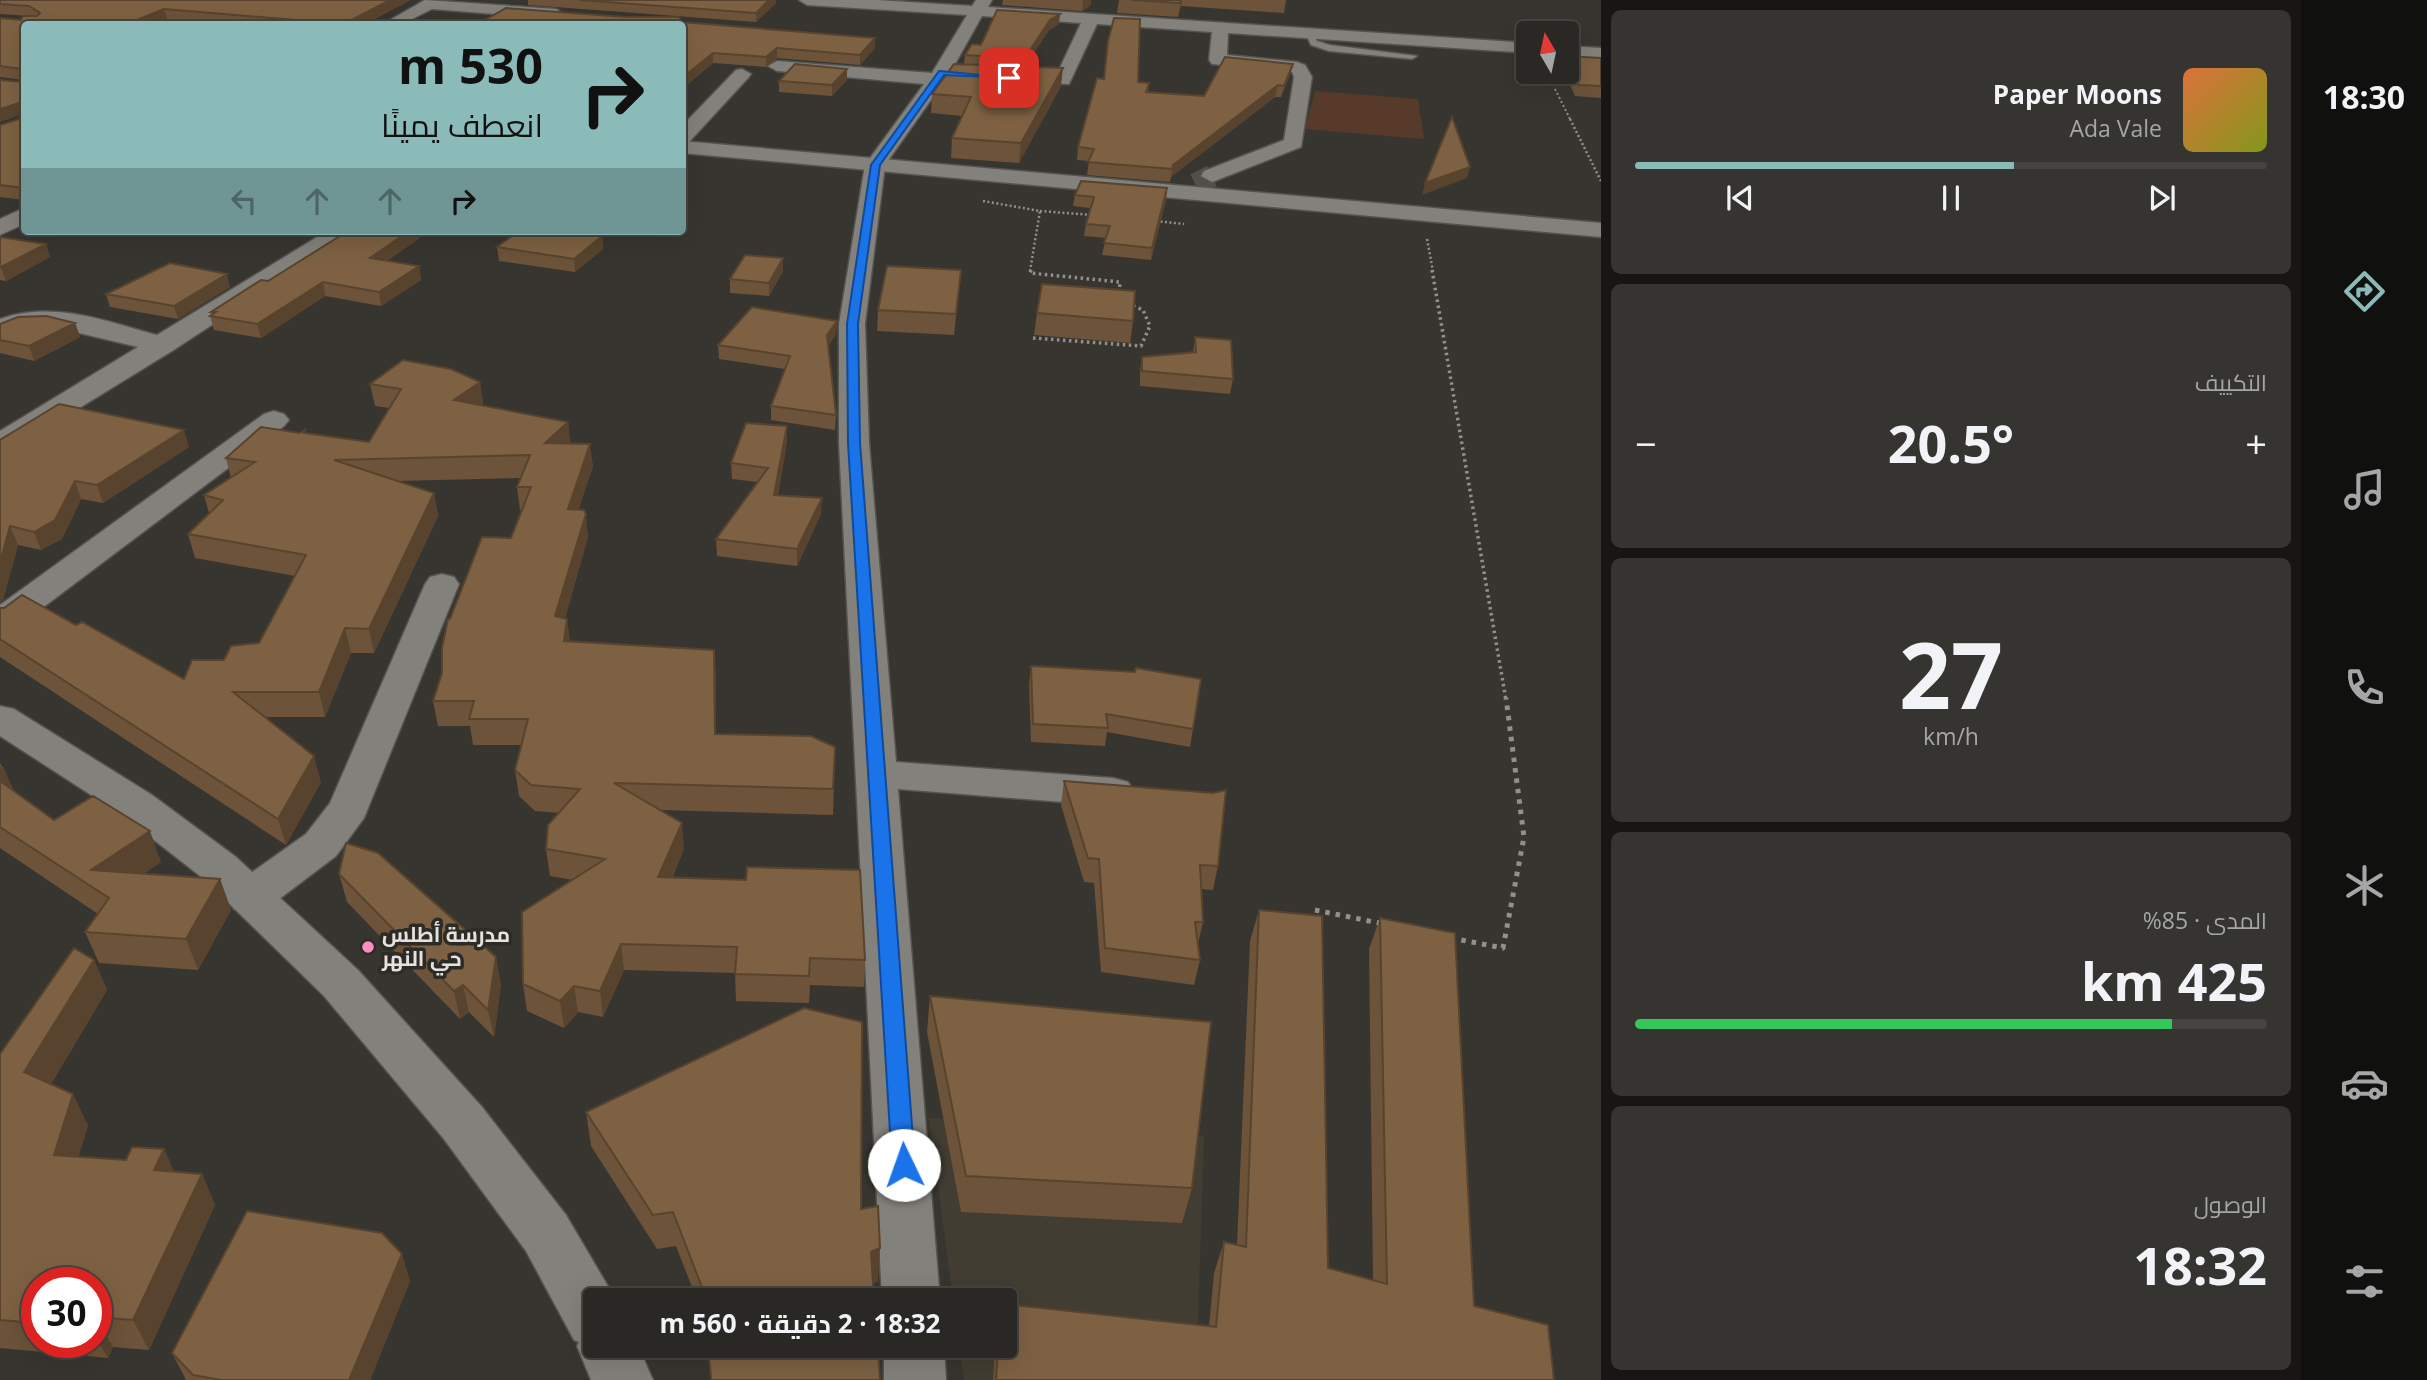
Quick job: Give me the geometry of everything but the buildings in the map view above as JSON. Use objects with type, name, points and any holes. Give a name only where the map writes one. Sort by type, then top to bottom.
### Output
[{"type":"street","points":[[807,0],[979,6],[1091,20],[1516,47]]},
{"type":"street","points":[[397,21],[433,2],[579,16]]},
{"type":"street","points":[[910,1288],[854,443],[852,324],[875,165],[938,76],[979,6]]},
{"type":"street","points":[[992,77],[1063,80],[1091,20]]},
{"type":"street","points":[[1194,185],[1294,143],[1303,76],[1299,69],[1218,60],[1220,28]]},
{"type":"street","points":[[1579,52],[1601,53]]},
{"type":"street","points":[[777,65],[938,76],[967,75]]},
{"type":"street","points":[[686,134],[742,74]]},
{"type":"street","points":[[686,147],[875,165],[1194,185],[1601,230]]},
{"type":"street","points":[[0,228],[21,217]]},
{"type":"street","points":[[0,444],[337,235]]},
{"type":"street","points":[[0,328],[21,320],[44,317],[162,345]]},
{"type":"street","points":[[0,622],[274,420]]},
{"type":"street","points":[[250,897],[321,845],[349,808],[442,584]]},
{"type":"street","points":[[0,718],[137,805],[220,868],[341,983],[463,1123],[546,1233],[583,1299]]},
{"type":"street","points":[[878,774],[1153,795]]},
{"type":"street","points":[[612,1358],[622,1380]]},
{"type":"street","points":[[914,1358],[915,1380]]},
{"type":"lane","points":[[1308,34],[1314,43],[1329,48],[1412,56]]},
{"type":"path","points":[[1555,89],[1601,181]]},
{"type":"path","points":[[973,199],[1040,211],[1093,216]]},
{"type":"path","points":[[1033,338],[1142,346],[1150,326],[1143,310],[1118,298],[1121,282],[1030,273],[1040,211]]},
{"type":"path","points":[[1145,220],[1184,224]]},
{"type":"path","points":[[1438,238],[1427,238],[1506,701],[1524,837],[1503,948],[1449,937]]},
{"type":"path","points":[[1315,910],[1396,926]]},
{"type":"shaded area","points":[[1315,91],[1418,99],[1424,139],[1305,129]]},
{"type":"shaded area","points":[[929,1118],[1204,1136],[1196,1380],[964,1380],[961,1358],[1017,1358],[1017,1288],[951,1288]]},
{"type":"tunnel","points":[[1195,184],[1212,176]]},
{"type":"place","name":"مدرسة أطلس حي النهر","points":[[368,947]]},
{"type":"route","points":[[904,1165],[872,672],[854,443],[852,324],[875,165],[935,79],[942,73],[1009,78]]}]
